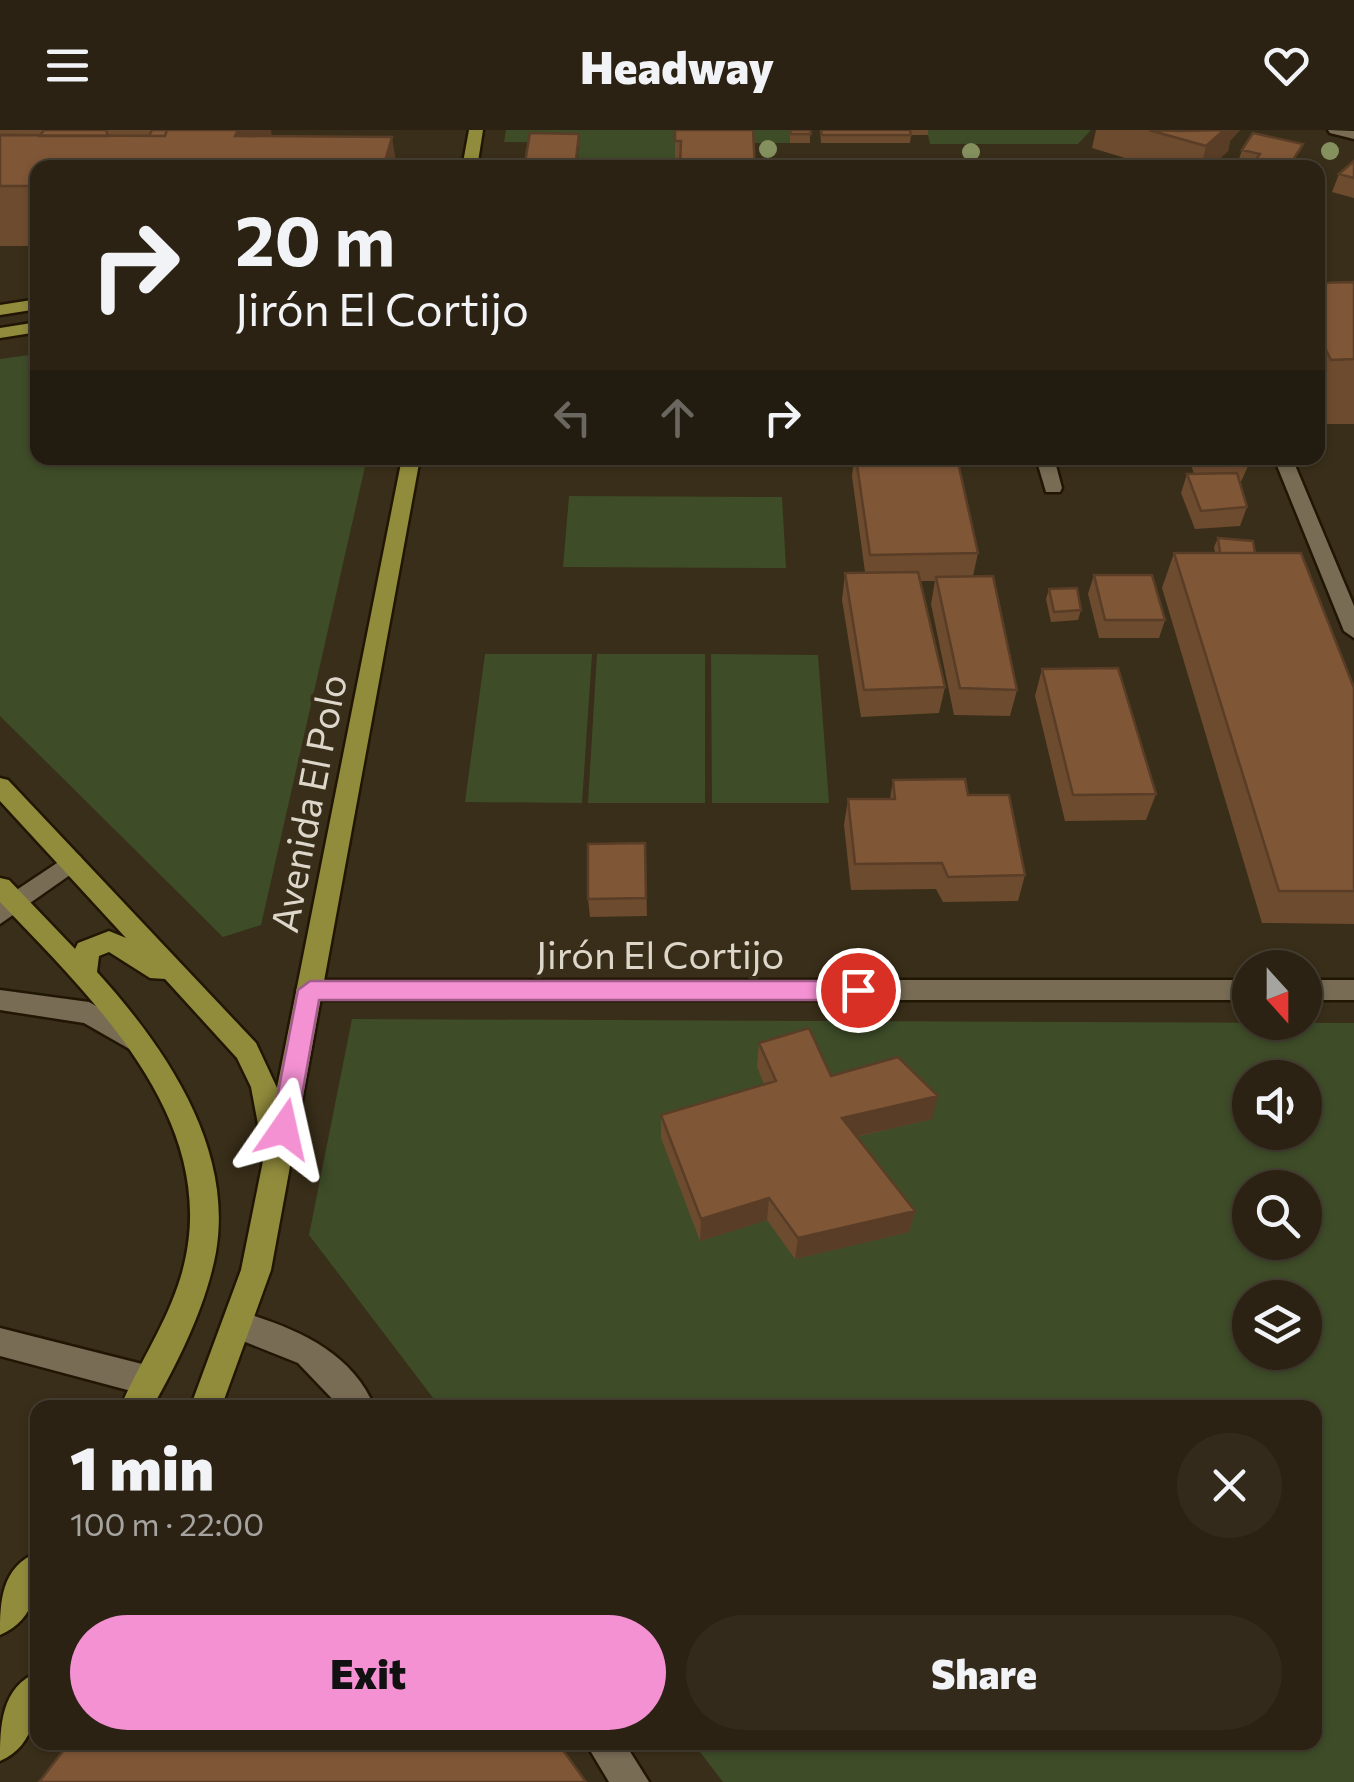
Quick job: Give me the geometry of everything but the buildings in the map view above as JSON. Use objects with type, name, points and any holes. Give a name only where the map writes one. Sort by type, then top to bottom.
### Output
[{"type":"main road","points":[[470,160],[476,130]]},
{"type":"main road","points":[[0,310],[30,305]]},
{"type":"main road","points":[[0,333],[30,329]]},
{"type":"main road","name":"Avenida El Polo","points":[[208,1400],[256,1270],[410,465]]},
{"type":"main road","points":[[0,786],[215,1014],[257,1068],[277,1163]]},
{"type":"main road","points":[[5,901],[84,976],[146,1048],[166,1080],[196,1156],[204,1232],[186,1298],[142,1394]]},
{"type":"main road","points":[[84,976],[87,950],[97,942],[118,943],[215,1014]]},
{"type":"main road","points":[[0,1618],[30,1579]]},
{"type":"main road","points":[[0,1743],[30,1700]]},
{"type":"street","points":[[1335,130],[1354,135]]},
{"type":"street","points":[[1047,465],[1053,488]]},
{"type":"street","points":[[1286,465],[1354,631]]},
{"type":"street","points":[[5,901],[72,862]]},
{"type":"street","name":"Jirón El Cortijo","points":[[310,990],[1232,990]]},
{"type":"street","points":[[1322,990],[1354,990]]},
{"type":"street","points":[[0,1000],[89,1013],[146,1048]]},
{"type":"street","points":[[239,1325],[303,1345],[330,1366],[354,1400]]},
{"type":"street","points":[[0,1342],[142,1394]]},
{"type":"street","points":[[608,1750],[631,1782]]},
{"type":"green space","points":[[506,130],[789,130],[790,143],[676,143],[675,160],[578,160],[579,143],[504,142]]},
{"type":"green space","points":[[927,130],[1091,130],[1078,144],[930,144]]},
{"type":"green space","points":[[30,355],[30,465],[365,465],[261,925],[223,937],[0,716],[0,359]]},
{"type":"green space","points":[[569,496],[782,497],[786,568],[563,567]]},
{"type":"green space","points":[[485,654],[592,654],[582,803],[465,802]]},
{"type":"green space","points":[[597,654],[705,654],[705,803],[588,803]]},
{"type":"green space","points":[[711,654],[818,655],[829,803],[712,803]]},
{"type":"green space","points":[[352,1019],[1232,1023],[1232,1040],[1322,1040],[1322,1023],[1354,1023],[1354,1782],[723,1782],[698,1750],[1322,1750],[1322,1400],[435,1400],[309,1235]]},
{"type":"route","points":[[284,1129],[310,990],[858,990]]}]
